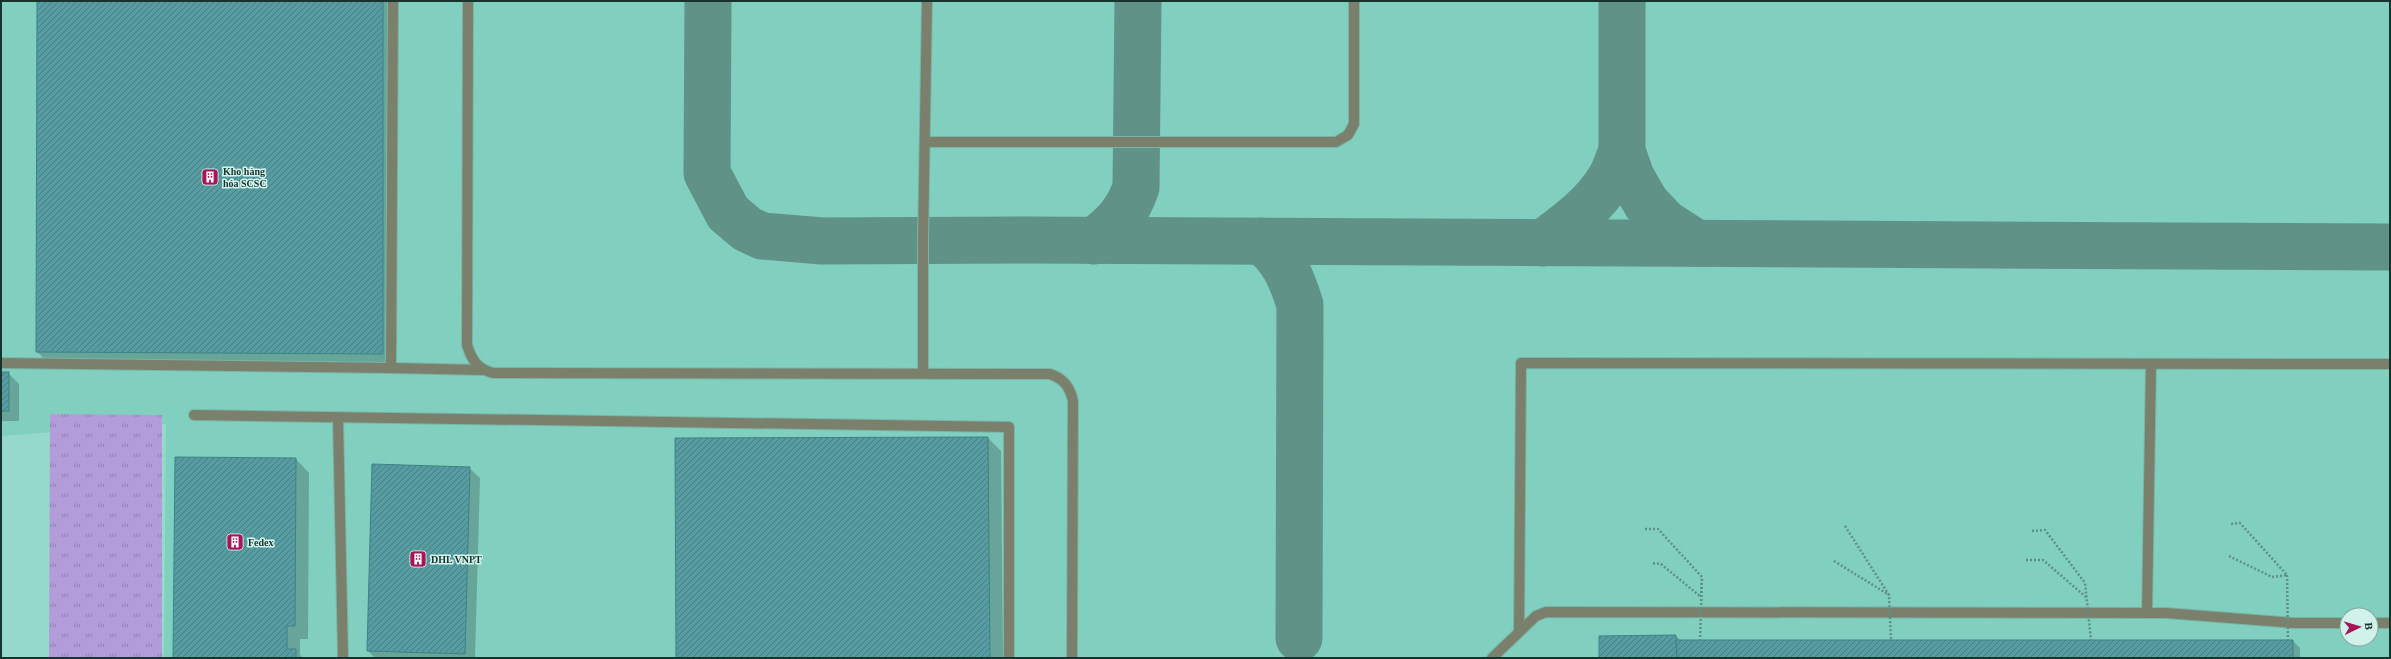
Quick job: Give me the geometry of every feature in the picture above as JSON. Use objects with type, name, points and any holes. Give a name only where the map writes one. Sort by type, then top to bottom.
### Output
[{"type":"lane","points":[[392,368],[393,1]]},
{"type":"lane","points":[[468,1],[467,345],[476,364],[483,370]]},
{"type":"lane","points":[[923,373],[927,1]]},
{"type":"lane","points":[[925,142],[1336,142],[1348,135],[1354,124],[1354,1]]},
{"type":"lane","points":[[1,363],[392,368],[483,370],[493,373],[1050,374],[1058,377],[1069,388],[1073,401],[1072,658]]},
{"type":"lane","points":[[1519,632],[1521,363],[2390,364]]},
{"type":"lane","points":[[2148,613],[2151,364]]},
{"type":"lane","points":[[194,414],[338,418],[1009,427],[1009,658]]},
{"type":"lane","points":[[338,418],[343,658]]},
{"type":"lane","points":[[1492,658],[1536,616],[1546,612],[2148,613],[2293,623],[2339,623]]},
{"type":"lane","points":[[2379,623],[2390,624]]},
{"type":"path","points":[[2230,524],[2240,523],[2288,575],[2288,640]]},
{"type":"path","points":[[1845,526],[1890,595],[1891,640]]},
{"type":"path","points":[[1645,529],[1658,529],[1702,577],[1700,641]]},
{"type":"path","points":[[2032,531],[2045,530],[2085,583],[2091,640]]},
{"type":"path","points":[[2229,556],[2272,577],[2288,575]]},
{"type":"path","points":[[1834,560],[1890,595]]},
{"type":"path","points":[[2026,560],[2043,560],[2086,597]]},
{"type":"path","points":[[1651,563],[1661,564],[1701,597]]},
{"type":"path","points":[[2279,658],[2280,650]]},
{"type":"shaded area","points":[[1,1],[2390,1],[2390,658],[164,658],[166,424],[1,436]]},
{"type":"green space","points":[[50,414],[162,415],[162,658],[49,658]]},
{"type":"building","name":"Kho hàng hóa SCSC","points":[[37,1],[383,1],[383,354],[36,352]]},
{"type":"building","points":[[1,372],[9,372],[9,411],[1,411]]},
{"type":"building","points":[[988,437],[990,658],[676,658],[675,438]]},
{"type":"building","name":"Fedex","points":[[175,457],[296,458],[295,626],[287,626],[287,649],[296,649],[296,658],[173,658]]},
{"type":"building","name":"DHL VNPT","points":[[372,464],[470,467],[465,654],[367,651]]},
{"type":"building","points":[[1676,635],[1677,658],[1599,658],[1599,636]]},
{"type":"building","points":[[1676,640],[2293,640],[2293,658],[1677,658]]},
{"type":"taxiway","points":[[708,1],[707,173],[728,213],[747,229],[762,236],[822,241],[1027,240],[2390,247]]},
{"type":"taxiway","points":[[1094,241],[1125,211],[1136,187],[1138,1]]},
{"type":"taxiway","points":[[1622,1],[1622,151],[1631,177],[1646,203],[1665,223],[1696,243]]},
{"type":"taxiway","points":[[1543,243],[1580,214],[1604,189],[1612,176],[1622,151]]},
{"type":"taxiway","points":[[1261,241],[1269,247],[1286,269],[1294,286],[1300,305],[1299,638]]},
{"type":"place","name":"Kho hàng hóa SCSC","points":[[210,177]]},
{"type":"place","name":"Fedex","points":[[235,542]]},
{"type":"place","name":"DHL VNPT","points":[[418,559]]}]
